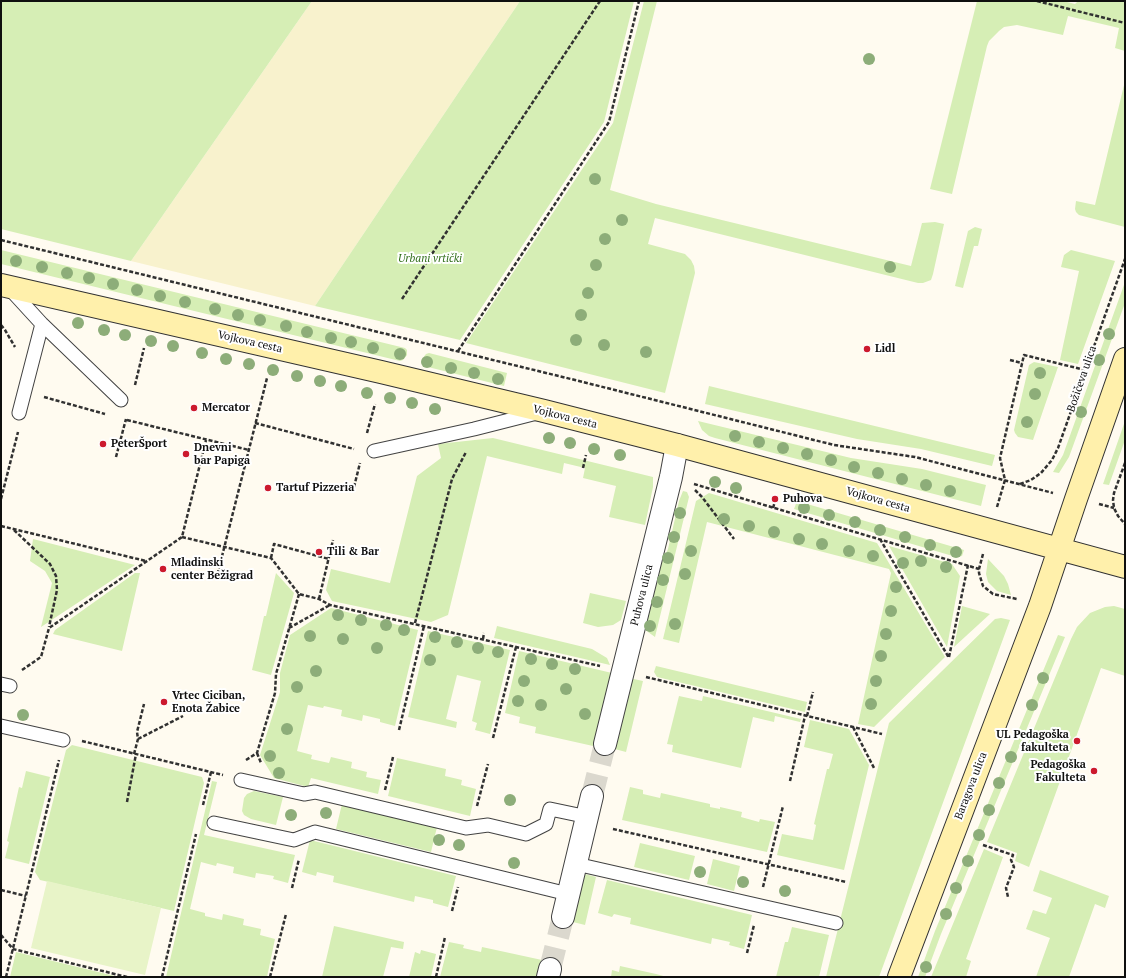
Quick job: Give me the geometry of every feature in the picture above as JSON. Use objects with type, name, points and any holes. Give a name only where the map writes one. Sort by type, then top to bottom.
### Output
[{"type":"street","name":"Vojkova cesta","points":[[4,286],[381,372],[544,411],[676,445],[1125,567]]},
{"type":"street","points":[[1058,550],[1125,359]]},
{"type":"street","name":"Puhova ulica","points":[[605,744],[671,477],[676,445]]},
{"type":"street","name":"Baragova ulica","points":[[899,977],[1033,627],[1058,550]]},
{"type":"street","points":[[563,917],[590,806]]},
{"type":"lane","points":[[4,286],[121,400]]},
{"type":"lane","points":[[19,413],[42,324]]},
{"type":"lane","points":[[374,451],[474,429],[544,411]]},
{"type":"lane","points":[[1,726],[64,740]]},
{"type":"lane","points":[[242,780],[304,794],[315,792],[466,828],[488,825],[526,834],[546,824],[550,809],[590,806]]},
{"type":"lane","points":[[214,823],[294,840],[315,832],[568,894]]},
{"type":"lane","points":[[576,864],[836,923]]},
{"type":"path","points":[[402,299],[600,1]]},
{"type":"path","points":[[458,351],[609,122],[639,1]]},
{"type":"path","points":[[1037,1],[1125,23]]},
{"type":"path","points":[[1,240],[458,351],[834,445],[915,457],[1005,480],[1000,458],[1024,355],[1085,370]]},
{"type":"path","name":"Božičeva ulica","points":[[1005,480],[1019,484],[1031,480],[1041,473],[1052,460],[1058,448],[1125,259]]},
{"type":"path","points":[[1010,360],[1022,363]]},
{"type":"path","points":[[216,580],[266,378]]},
{"type":"path","points":[[366,438],[375,404]]},
{"type":"path","points":[[1,499],[19,426],[19,413]]},
{"type":"path","points":[[255,423],[355,450]]},
{"type":"path","points":[[49,628],[182,537],[206,440]]},
{"type":"path","points":[[415,623],[452,479],[467,450]]},
{"type":"path","points":[[583,468],[586,455]]},
{"type":"path","points":[[354,487],[361,458]]},
{"type":"path","points":[[1125,463],[1114,494],[1114,508],[1118,516],[1125,524]]},
{"type":"path","points":[[671,477],[979,568],[980,580],[987,590],[993,594],[1012,598]]},
{"type":"path","points":[[695,490],[734,539]]},
{"type":"path","points":[[773,508],[777,495]]},
{"type":"path","points":[[1,526],[146,561]]},
{"type":"path","points":[[5,685],[13,677],[41,657],[57,590],[56,576],[50,564],[14,530]]},
{"type":"path","points":[[182,537],[270,558],[299,594],[319,599],[330,605],[415,623],[882,734]]},
{"type":"path","points":[[880,539],[949,658],[968,566]]},
{"type":"path","points":[[319,599],[333,540]]},
{"type":"path","points":[[270,558],[274,544],[329,558]]},
{"type":"path","points":[[244,762],[257,753],[275,693],[276,674],[299,594]]},
{"type":"path","points":[[289,628],[330,605]]},
{"type":"path","points":[[399,730],[424,626]]},
{"type":"path","points":[[483,639],[484,633]]},
{"type":"path","points":[[493,738],[516,647]]},
{"type":"path","points":[[790,781],[812,692]]},
{"type":"path","points":[[127,802],[138,739],[137,732],[144,704]]},
{"type":"path","points":[[138,739],[183,716]]},
{"type":"path","points":[[853,727],[874,768]]},
{"type":"path","points":[[6,977],[64,740],[76,740],[242,780]]},
{"type":"path","points":[[381,808],[393,757]]},
{"type":"path","points":[[202,810],[211,772]]},
{"type":"path","points":[[747,954],[783,806]]},
{"type":"path","points":[[613,829],[769,866],[846,882]]},
{"type":"path","points":[[162,977],[196,833]]},
{"type":"path","points":[[982,845],[1013,855],[1011,860],[1014,867],[1006,888],[1008,897]]},
{"type":"path","points":[[1,890],[26,896]]},
{"type":"path","points":[[270,977],[286,914]]},
{"type":"path","points":[[1,935],[13,949],[127,977]]},
{"type":"path","points":[[436,977],[445,938]]},
{"type":"shaded area","points":[[312,1],[520,1],[315,306],[131,261]]},
{"type":"green space","points":[[1,1],[312,1],[131,261],[1,229]]},
{"type":"green space","name":"Urbani vrtički","points":[[520,1],[634,1],[604,122],[460,340],[315,306]]},
{"type":"green space","points":[[644,1],[657,1],[610,190],[656,204],[911,266],[922,223],[935,222],[944,224],[931,280],[918,283],[655,218],[648,244],[685,254],[691,260],[695,273],[665,393],[466,343],[613,123]]},
{"type":"green space","points":[[977,1],[1063,1],[1075,4],[1078,1],[1125,1],[1125,51],[1115,48],[1119,28],[1068,16],[1063,35],[1017,25],[1004,27],[999,31],[989,41],[987,46],[952,194],[930,189]]},
{"type":"green space","points":[[1125,81],[1125,227],[1079,215],[1075,209],[1076,201],[1095,205]]},
{"type":"green space","points":[[975,227],[982,229],[978,246],[974,246],[963,288],[955,286],[968,231]]},
{"type":"green space","points":[[1,250],[405,348],[407,350],[407,355],[400,361],[1,264]]},
{"type":"green space","points":[[1071,250],[1115,261],[1078,364],[1060,360],[1079,271],[1061,267],[1064,255]]},
{"type":"green space","points":[[1125,282],[1125,303],[1069,457],[1059,473],[1053,472],[1063,455]]},
{"type":"green space","points":[[429,353],[507,373],[504,386],[424,366],[422,359]]},
{"type":"green space","points":[[1034,362],[1058,367],[1033,440],[1018,437],[1014,430],[1029,365]]},
{"type":"green space","points":[[709,386],[995,455],[992,466],[921,449],[857,439],[705,404]]},
{"type":"green space","points":[[698,421],[851,458],[922,469],[986,485],[981,506],[715,438],[709,436],[702,430]]},
{"type":"green space","points":[[1125,421],[1125,440],[1109,485],[1103,484]]},
{"type":"green space","points":[[493,438],[653,477],[653,487],[645,525],[609,517],[616,486],[583,478],[585,468],[564,463],[562,474],[487,456],[448,615],[431,622],[332,601],[326,590],[331,569],[390,583],[417,476],[441,458],[438,444]]},
{"type":"green space","points":[[683,491],[687,492],[689,497],[655,637],[648,632],[646,623],[658,571],[668,549],[679,501]]},
{"type":"green space","points":[[709,493],[877,543],[945,657],[874,727],[858,724],[891,573],[889,569],[707,522],[679,643],[663,639],[696,501]]},
{"type":"green space","points":[[797,501],[964,550],[962,556],[956,557],[794,509]]},
{"type":"green space","points":[[33,539],[135,565],[41,627],[52,583],[45,571],[30,561]]},
{"type":"green space","points":[[889,546],[952,564],[960,576],[947,647]]},
{"type":"green space","points":[[988,559],[1004,576],[1011,595],[997,591],[988,582],[986,574]]},
{"type":"green space","points":[[135,573],[140,573],[122,651],[53,634],[55,630]]},
{"type":"green space","points":[[276,573],[294,593],[271,675],[252,670],[264,616],[266,616]]},
{"type":"green space","points":[[590,593],[626,601],[621,620],[613,625],[598,627],[583,623]]},
{"type":"green space","points":[[962,606],[990,614],[954,647]]},
{"type":"green space","points":[[1114,606],[1125,609],[1125,676],[1101,668],[1029,867],[1015,861],[1017,853],[987,842],[1077,627],[1090,613],[1105,607]]},
{"type":"green space","points":[[331,608],[418,630],[395,726],[380,722],[380,719],[363,715],[362,721],[341,716],[342,710],[324,706],[323,708],[308,705],[297,751],[312,755],[311,759],[329,763],[331,757],[352,762],[351,768],[367,772],[366,777],[381,780],[378,794],[311,778],[308,787],[274,778],[260,755],[280,692],[280,673],[290,635]]},
{"type":"green space","points":[[1001,618],[1010,620],[879,977],[826,977],[889,723],[995,619]]},
{"type":"green space","points":[[497,626],[592,649],[607,658],[610,665],[494,638]]},
{"type":"green space","points":[[428,631],[510,650],[490,734],[475,730],[477,723],[472,721],[481,681],[457,675],[446,719],[457,722],[456,728],[408,717]]},
{"type":"green space","points":[[1058,635],[1065,637],[941,934],[925,977],[918,977],[935,931]]},
{"type":"green space","points":[[519,651],[612,673],[593,746],[535,733],[536,727],[519,723],[520,717],[505,713]]},
{"type":"green space","points":[[656,666],[807,702],[805,712],[657,677],[654,672]]},
{"type":"green space","points":[[629,678],[643,681],[626,752],[611,748]]},
{"type":"green space","points":[[679,696],[702,701],[703,696],[801,719],[800,722],[775,716],[774,722],[753,717],[741,768],[672,752],[673,745],[667,744]]},
{"type":"green space","points":[[810,720],[849,729],[869,765],[844,870],[777,855],[782,834],[813,840],[816,825],[814,824],[827,769],[829,769],[833,754],[804,747]]},
{"type":"green space","points":[[72,745],[202,777],[204,783],[174,911],[40,880],[35,872],[66,750]]},
{"type":"green space","points":[[397,758],[446,769],[445,776],[462,780],[461,785],[476,789],[470,816],[388,796]]},
{"type":"green space","points":[[26,771],[50,777],[29,864],[5,858],[9,842],[7,841],[19,787],[22,788]]},
{"type":"green space","points":[[212,781],[217,782],[204,835],[295,855],[288,883],[273,879],[274,876],[256,873],[255,878],[233,873],[234,867],[217,863],[216,866],[201,862],[190,909],[205,913],[205,916],[222,920],[223,914],[244,919],[243,925],[261,929],[260,935],[275,939],[267,977],[166,977]]},
{"type":"green space","points":[[630,787],[643,790],[643,794],[660,798],[661,793],[710,804],[710,807],[720,809],[720,807],[742,812],[741,817],[759,822],[760,819],[775,822],[767,852],[622,820]]},
{"type":"green space","points":[[254,791],[283,797],[276,825],[251,819],[244,815],[242,811],[244,798],[247,794]]},
{"type":"green space","points":[[342,804],[437,827],[431,852],[336,829]]},
{"type":"green space","points":[[310,840],[456,876],[448,907],[433,903],[433,900],[415,896],[414,902],[333,882],[334,876],[317,872],[316,876],[302,872]]},
{"type":"green space","points":[[640,843],[695,856],[689,880],[634,867]]},
{"type":"green space","points":[[984,849],[1003,857],[966,959],[971,961],[966,977],[931,977]]},
{"type":"green space","points":[[713,859],[740,866],[734,891],[707,884]]},
{"type":"green space","points":[[1040,870],[1109,896],[1105,908],[1095,904],[1069,977],[1036,977],[1050,938],[1026,929],[1033,910],[1046,914],[1052,898],[1033,891]]},
{"type":"green space","points":[[581,873],[596,877],[585,925],[569,921]]},
{"type":"green space","points":[[607,880],[752,915],[744,949],[729,945],[730,942],[712,938],[711,944],[630,924],[631,918],[614,914],[612,917],[598,913]]},
{"type":"green space","points":[[47,881],[161,908],[145,975],[31,948]]},
{"type":"green space","points":[[334,926],[404,942],[403,949],[391,947],[383,977],[322,977]]},
{"type":"green space","points":[[792,927],[829,935],[819,977],[776,977],[785,942],[788,942]]},
{"type":"green space","points":[[449,942],[464,945],[463,948],[481,952],[482,947],[542,960],[538,977],[440,977]]},
{"type":"green space","points":[[421,950],[436,954],[431,977],[409,977],[415,952],[420,954]]},
{"type":"green space","points":[[16,952],[119,977],[10,977]]},
{"type":"green space","points":[[620,966],[667,977],[611,977],[612,970],[619,972]]},
{"type":"tunnel","points":[[592,796],[605,744]]},
{"type":"tunnel","points":[[550,969],[563,917]]},
{"type":"place","name":"Lidl","points":[[867,349]]},
{"type":"place","name":"Mercator","points":[[194,408]]},
{"type":"place","name":"PeterŠport","points":[[103,444]]},
{"type":"place","name":"Dnevni bar Papiga","points":[[186,454]]},
{"type":"place","name":"Tartuf Pizzeria","points":[[268,488]]},
{"type":"place","name":"Puhova","points":[[775,499]]},
{"type":"place","name":"Tili & Bar","points":[[319,552]]},
{"type":"place","name":"Mladinski center Bežigrad","points":[[163,569]]},
{"type":"place","name":"Vrtec Ciciban, Enota Žabice","points":[[164,702]]},
{"type":"place","name":"UL Pedagoška fakulteta","points":[[1077,741]]},
{"type":"place","name":"Pedagoška Fakulteta","points":[[1094,771]]}]
